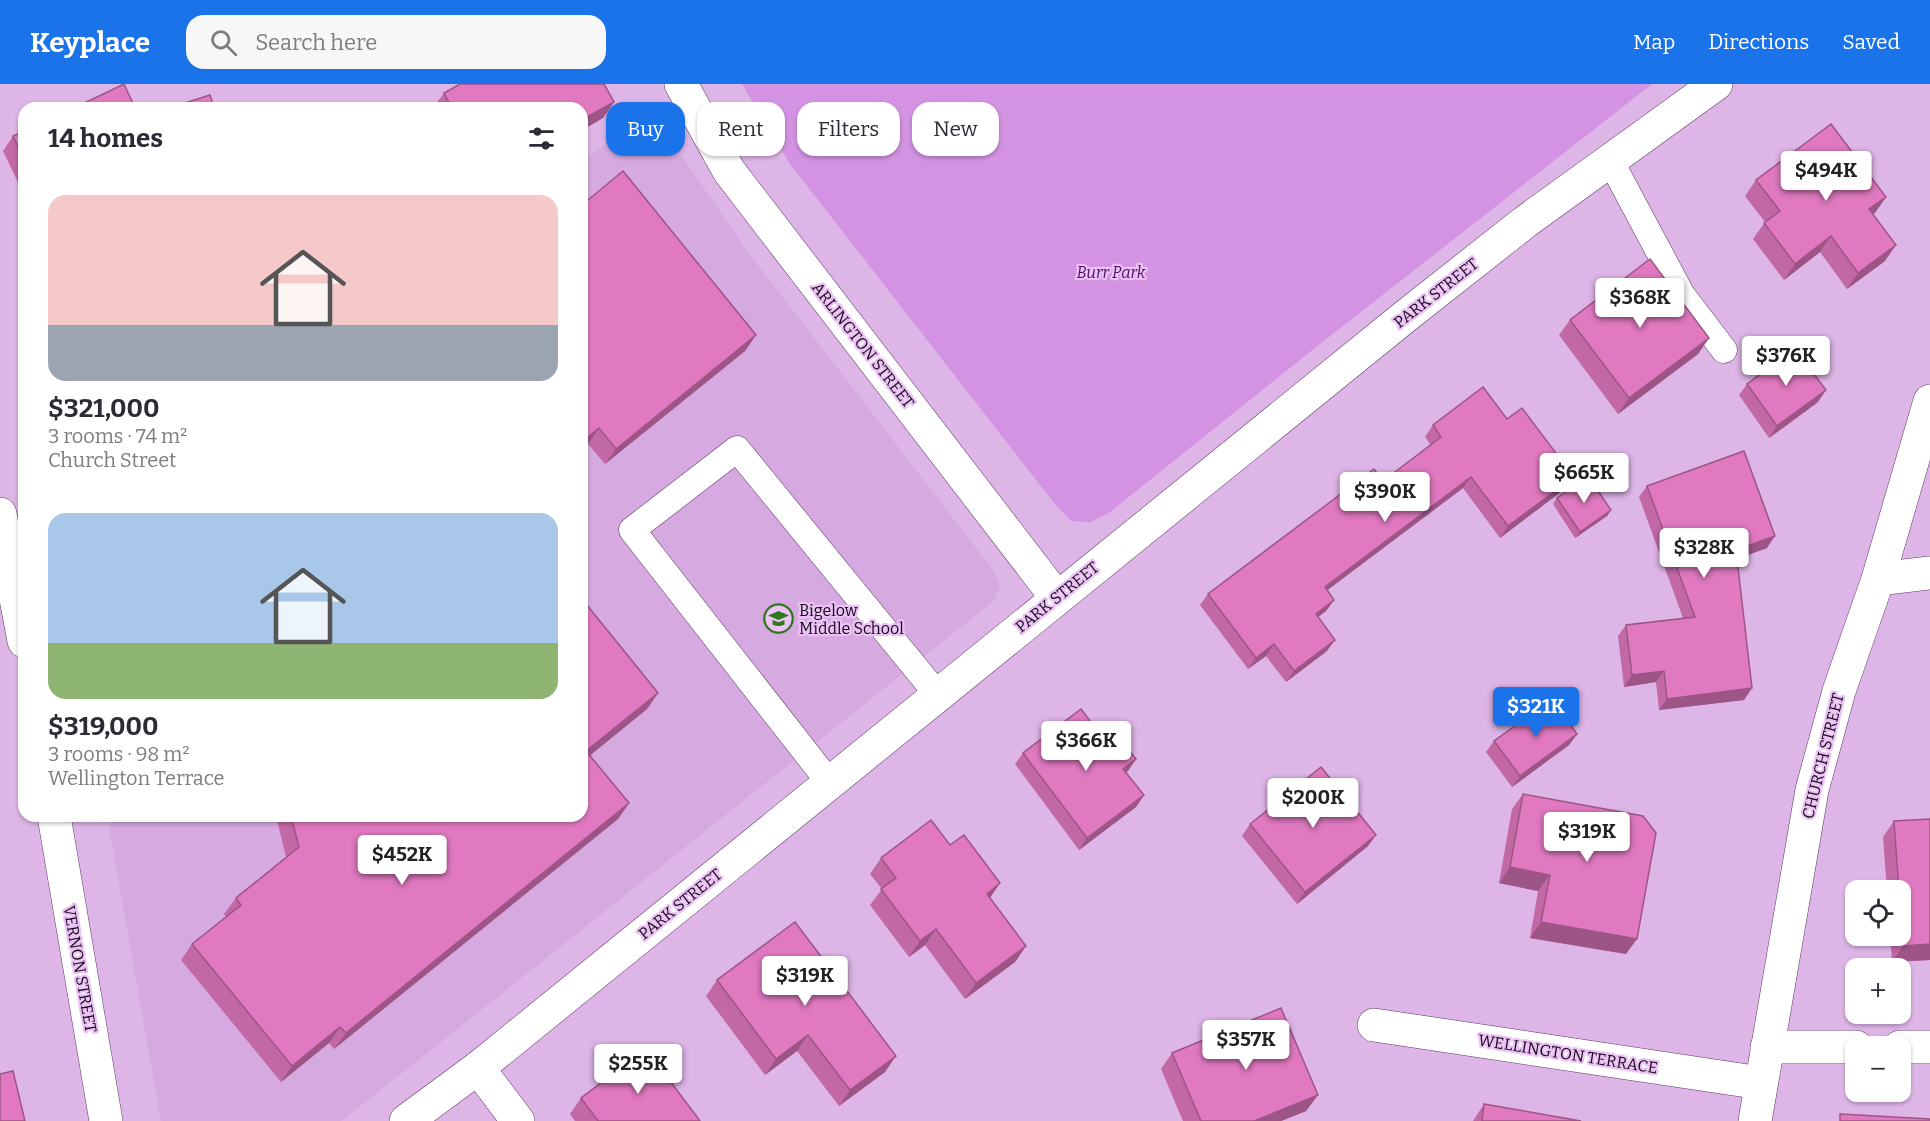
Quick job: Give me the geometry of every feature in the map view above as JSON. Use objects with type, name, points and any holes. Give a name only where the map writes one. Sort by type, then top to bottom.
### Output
[{"type":"street","name":"ARLINGTON STREET","points":[[681,84],[729,171],[1057,597]]},
{"type":"street","name":"PARK STREET","points":[[406,1121],[478,1068],[1407,315],[1610,160],[1716,84]]},
{"type":"street","name":"CHURCH STREET","points":[[1755,1121],[1812,790],[1839,691],[1878,579],[1930,401]]},
{"type":"street","points":[[0,514],[18,609]]},
{"type":"street","points":[[1878,579],[1930,573]]},
{"type":"street","name":"VERNON STREET","points":[[55,822],[106,1121]]},
{"type":"street","name":"WELLINGTON TERRACE","points":[[1374,1025],[1761,1083]]},
{"type":"street","points":[[1767,1047],[1845,1047]]},
{"type":"street","points":[[1911,1047],[1930,1047]]},
{"type":"street","points":[[478,1068],[518,1121]]},
{"type":"lane","points":[[1610,160],[1682,295],[1724,350]]},
{"type":"lane","points":[[829,782],[632,530],[737,449],[937,694]]},
{"type":"shaded area","name":"Bigelow Middle School","points":[[606,144],[606,156],[681,156],[683,158],[748,252],[993,570],[1000,585],[995,600],[342,1121],[161,1121],[108,822],[588,822],[588,157]]},
{"type":"green space","name":"Burr Park","points":[[742,84],[1652,84],[1110,512],[1091,522],[1071,521],[1054,503],[790,164],[785,156],[785,102],[753,102]]},
{"type":"building","points":[[124,84],[132,102],[86,102]]},
{"type":"building","points":[[460,84],[604,84],[614,102],[606,102],[606,106],[588,117],[588,102],[449,102],[444,93]]},
{"type":"building","points":[[210,95],[212,102],[188,102]]},
{"type":"building","points":[[1831,124],[1886,197],[1869,209],[1896,245],[1858,273],[1831,236],[1795,264],[1764,223],[1780,211],[1756,180]]},
{"type":"building","points":[[18,134],[18,146],[13,136]]},
{"type":"building","points":[[623,171],[756,335],[616,449],[599,428],[588,437],[588,200]]},
{"type":"building","points":[[1650,259],[1709,338],[1629,398],[1570,320]]},
{"type":"building","points":[[1795,349],[1826,390],[1777,426],[1747,384]]},
{"type":"building","points":[[1483,387],[1507,419],[1522,408],[1574,477],[1508,526],[1471,477],[1325,587],[1334,600],[1316,614],[1335,640],[1294,671],[1274,644],[1256,658],[1208,594],[1374,469],[1383,481],[1441,437],[1433,425]]},
{"type":"building","points":[[1744,451],[1775,536],[1736,550],[1752,688],[1667,699],[1664,671],[1632,675],[1626,625],[1695,617],[1647,486]]},
{"type":"building","points":[[1588,476],[1611,510],[1580,532],[1557,498]]},
{"type":"building","points":[[588,606],[658,693],[588,749]]},
{"type":"building","points":[[1552,699],[1577,734],[1520,776],[1494,741]]},
{"type":"building","points":[[1081,709],[1102,737],[1113,729],[1136,759],[1123,769],[1144,795],[1087,838],[1023,753]]},
{"type":"building","points":[[588,753],[629,803],[346,1033],[340,1027],[292,1066],[192,944],[241,905],[236,898],[299,847],[293,822],[588,822]]},
{"type":"building","points":[[1321,767],[1376,835],[1305,892],[1250,824]]},
{"type":"building","points":[[1523,794],[1643,816],[1656,833],[1637,939],[1541,922],[1550,875],[1510,867]]},
{"type":"building","points":[[1930,819],[1930,944],[1911,945],[1911,880],[1898,880],[1894,821]]},
{"type":"building","points":[[931,820],[950,845],[964,835],[1000,883],[987,894],[1026,946],[976,983],[936,929],[920,941],[881,889],[896,878],[881,858]]},
{"type":"building","points":[[795,922],[896,1056],[850,1090],[808,1035],[776,1059],[717,980]]},
{"type":"building","points":[[1281,1008],[1318,1095],[1254,1121],[1201,1121],[1172,1053]]},
{"type":"building","points":[[646,1049],[700,1121],[598,1121],[581,1098]]},
{"type":"building","points":[[13,1071],[25,1121],[0,1121],[0,1074]]},
{"type":"building","points":[[1484,1104],[1581,1121],[1482,1121]]},
{"type":"building","points":[[1840,1114],[1930,1119],[1930,1121],[1840,1121]]},
{"type":"place","name":"Bigelow Middle School","points":[[778,619]]}]
